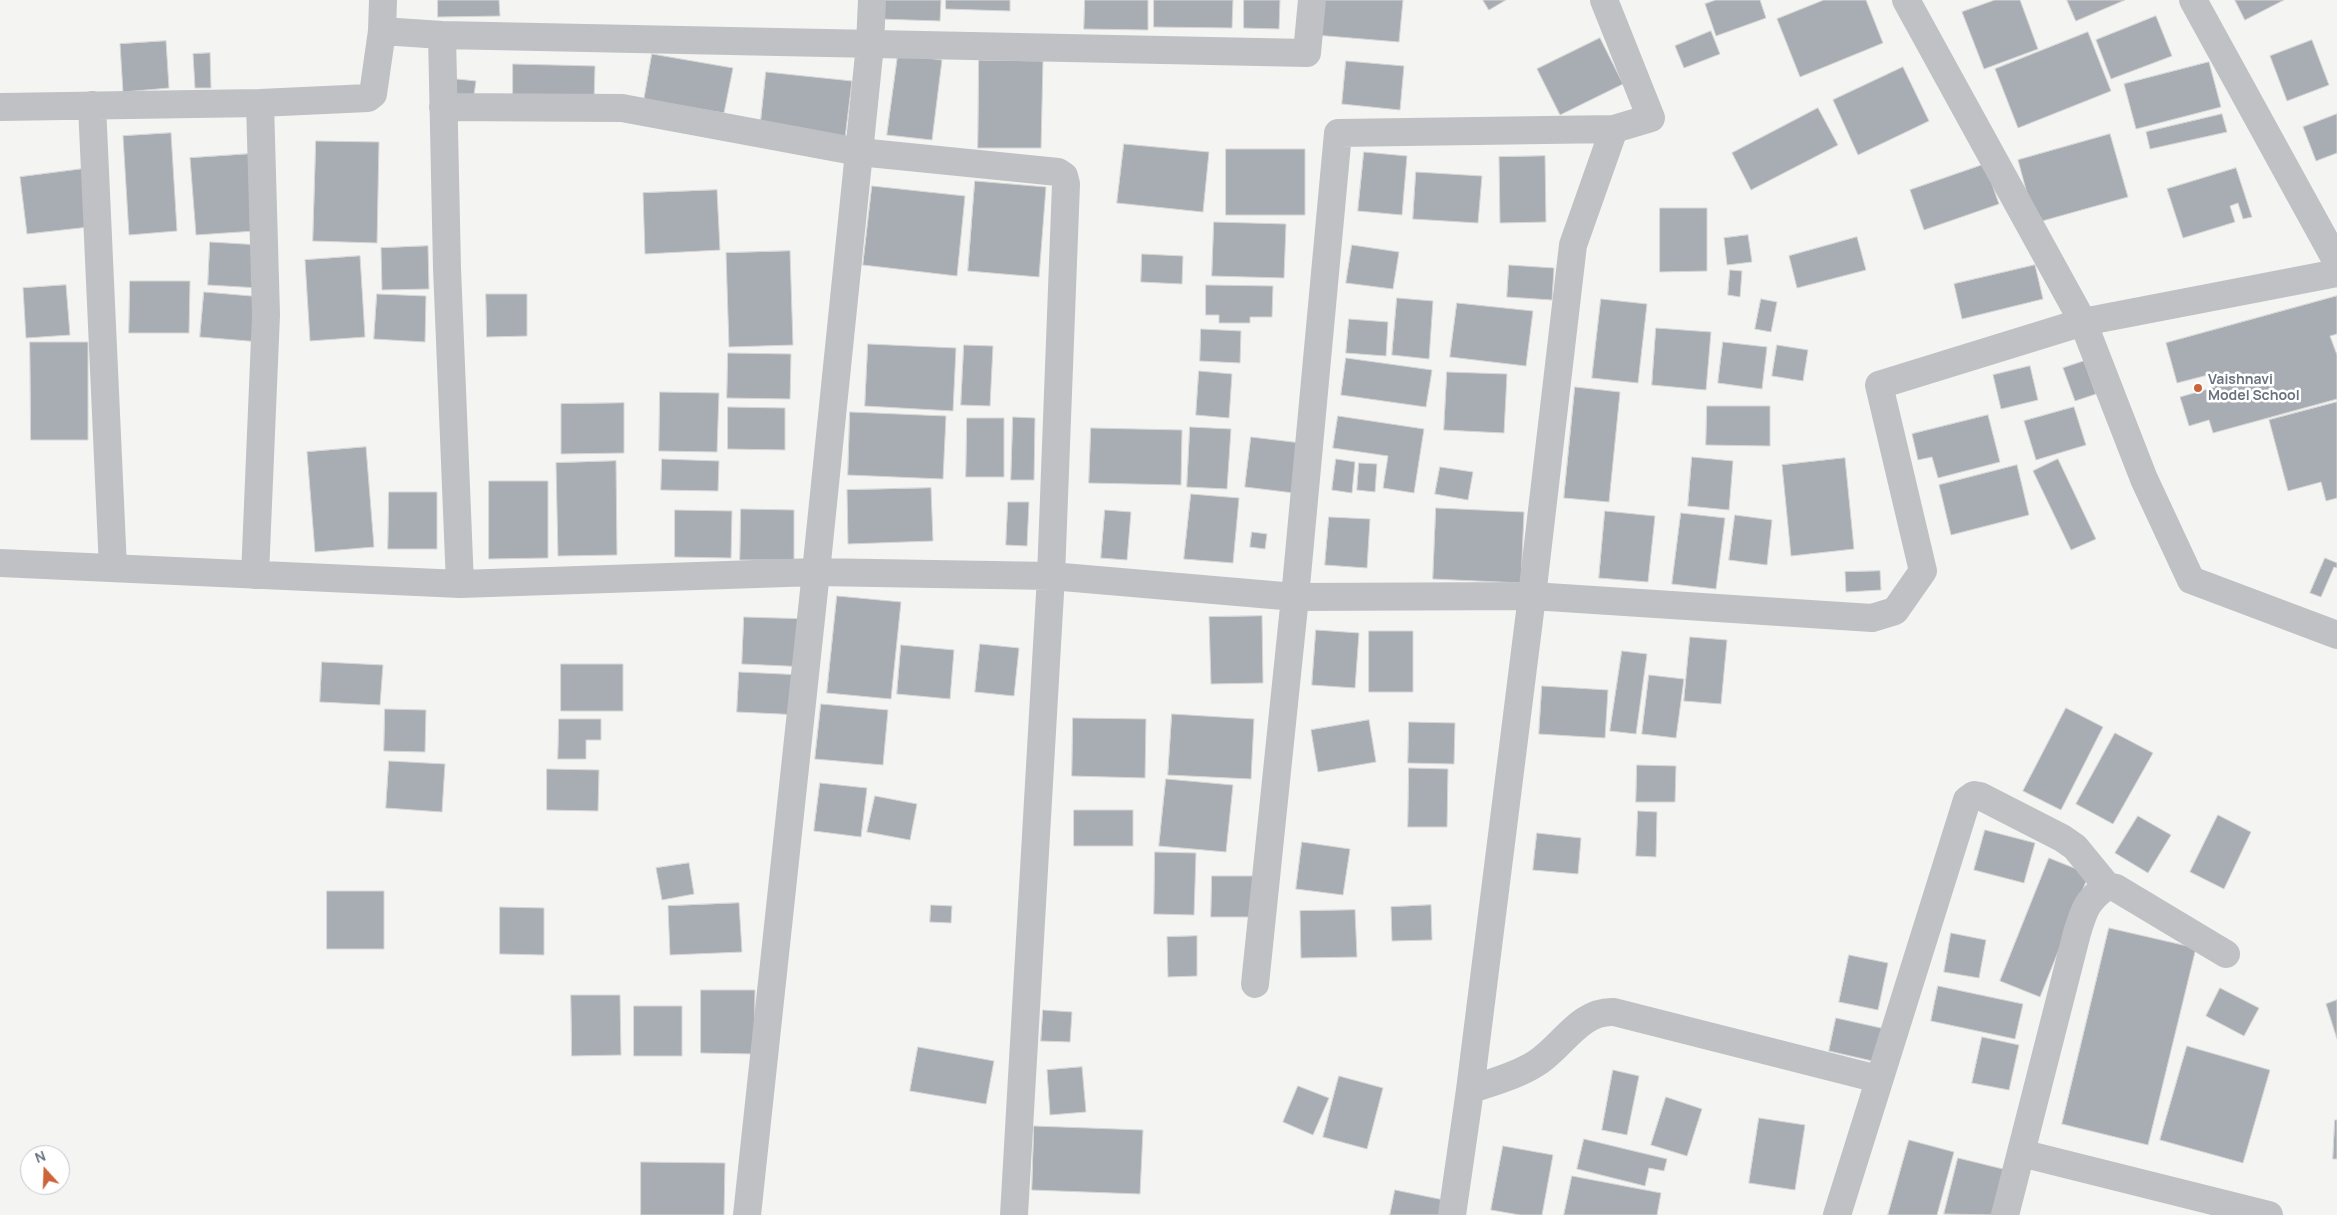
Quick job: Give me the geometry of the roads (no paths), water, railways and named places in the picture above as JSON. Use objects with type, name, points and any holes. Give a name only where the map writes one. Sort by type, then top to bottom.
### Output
[{"type":"street","points":[[0,107],[260,103],[364,99],[371,97],[382,31],[383,0]]},
{"type":"street","points":[[747,1215],[816,572],[870,45],[872,0]]},
{"type":"street","points":[[382,31],[442,35],[1306,53],[1312,0]]},
{"type":"street","points":[[1255,984],[1295,597],[1338,133],[1614,129],[1651,118],[1604,0]]},
{"type":"street","points":[[1906,0],[2084,322],[2144,479],[2191,580],[2337,636]]},
{"type":"street","points":[[2193,0],[2337,262]]},
{"type":"street","points":[[442,35],[460,584]]},
{"type":"street","points":[[255,575],[266,315],[260,103]]},
{"type":"street","points":[[92,105],[113,568]]},
{"type":"street","points":[[443,106],[622,108],[859,152],[1058,172],[1064,176],[1066,184],[1051,576],[1014,1215]]},
{"type":"street","points":[[1452,1215],[1470,1090],[1532,596],[1573,245],[1614,129]]},
{"type":"street","points":[[0,563],[460,584],[816,572],[1051,576],[1295,597],[1532,596],[1872,618],[1895,611],[1923,572],[1879,384],[2084,322],[2337,273]]},
{"type":"street","points":[[1837,1215],[1965,804],[1970,796],[1980,796],[2070,843],[2107,886],[2116,888],[2226,954]]},
{"type":"street","points":[[2005,1215],[2083,913],[2091,897],[2107,886]]},
{"type":"street","points":[[1470,1090],[1536,1064],[1582,1022],[1604,1012],[1614,1012],[1878,1079]]},
{"type":"street","points":[[2021,1154],[2269,1215]]},
{"type":"place","name":"Vaishnavi Model School","points":[[2198,388]]}]
